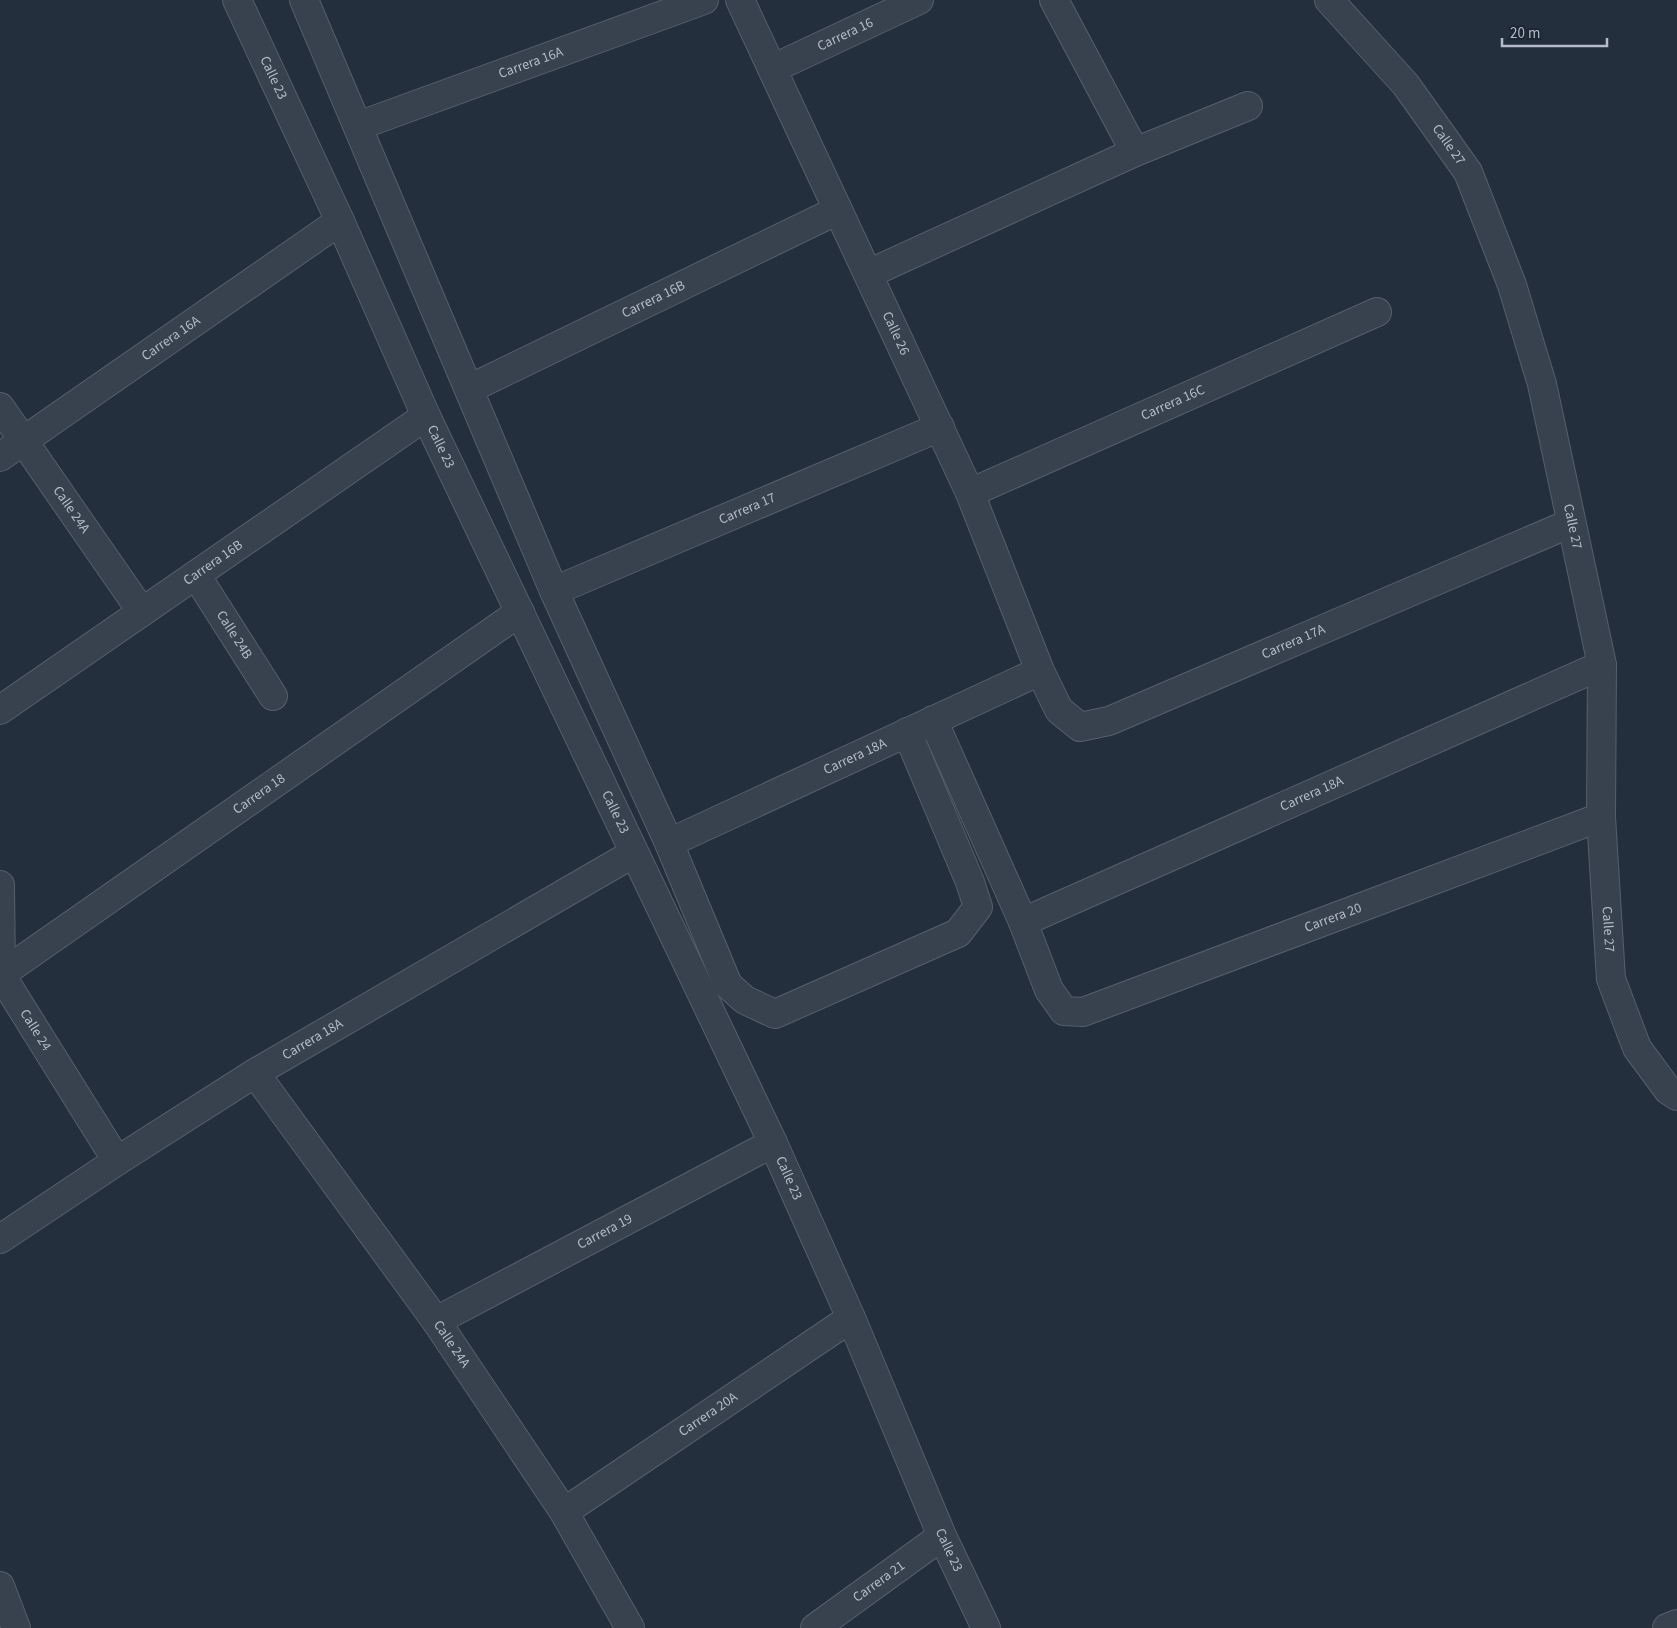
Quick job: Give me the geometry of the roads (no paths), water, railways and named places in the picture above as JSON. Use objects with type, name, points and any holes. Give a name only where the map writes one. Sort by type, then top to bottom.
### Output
[{"type":"street","name":"Calle 23","points":[[237,0],[340,221],[426,416],[774,1143],[851,1318],[942,1536],[986,1628]]},
{"type":"street","points":[[304,0],[554,591],[669,843],[728,985],[745,1000],[775,1014],[958,933],[978,907],[970,882],[906,732]]},
{"type":"street","name":"Carrera 16A","points":[[358,126],[704,0]]},
{"type":"street","name":"Calle 26","points":[[740,0],[970,493],[1040,671]]},
{"type":"street","name":"Carrera 16","points":[[772,69],[919,0]]},
{"type":"street","points":[[1054,0],[1134,152]]},
{"type":"street","name":"Calle 27","points":[[1329,0],[1406,85],[1468,172],[1512,285],[1542,384],[1602,665],[1601,817],[1611,979],[1637,1048],[1674,1099]]},
{"type":"street","points":[[868,274],[1134,152],[1248,106]]},
{"type":"street","name":"Carrera 16B","points":[[469,389],[838,210]]},
{"type":"street","name":"Carrera 16A","points":[[0,457],[340,221]]},
{"type":"street","name":"Carrera 16C","points":[[970,493],[1378,312]]},
{"type":"street","name":"Calle 24A","points":[[0,406],[142,612]]},
{"type":"street","name":"Carrera 16B","points":[[0,710],[426,416]]},
{"type":"street","name":"Carrera 17","points":[[554,591],[940,427]]},
{"type":"street","name":"Carrera 17A","points":[[1040,671],[1059,710],[1080,727],[1109,721],[1571,523]]},
{"type":"street","name":"Calle 24B","points":[[196,575],[274,696]]},
{"type":"street","name":"Carrera 18","points":[[0,975],[520,612]]},
{"type":"street","name":"Carrera 18A","points":[[1023,922],[1602,665]]},
{"type":"street","name":"Carrera 18A","points":[[669,843],[1040,671]]},
{"type":"street","points":[[934,720],[1023,922]]},
{"type":"street","name":"Carrera 20","points":[[1023,922],[1049,990],[1064,1011],[1084,1012],[1601,817]]},
{"type":"street","name":"Carrera 18A","points":[[0,1239],[117,1161],[255,1073],[634,852]]},
{"type":"street","points":[[0,885],[0,975]]},
{"type":"street","name":"Calle 24","points":[[0,975],[117,1161]]},
{"type":"street","name":"Calle 24A","points":[[255,1073],[436,1321],[564,1512],[630,1628]]},
{"type":"street","name":"Carrera 19","points":[[436,1321],[774,1143]]},
{"type":"street","name":"Carrera 20A","points":[[564,1512],[851,1318]]},
{"type":"street","name":"Carrera 21","points":[[815,1628],[942,1536]]},
{"type":"street","points":[[0,1586],[16,1628]]},
{"type":"street","points":[[1667,1628],[1677,1624]]}]
